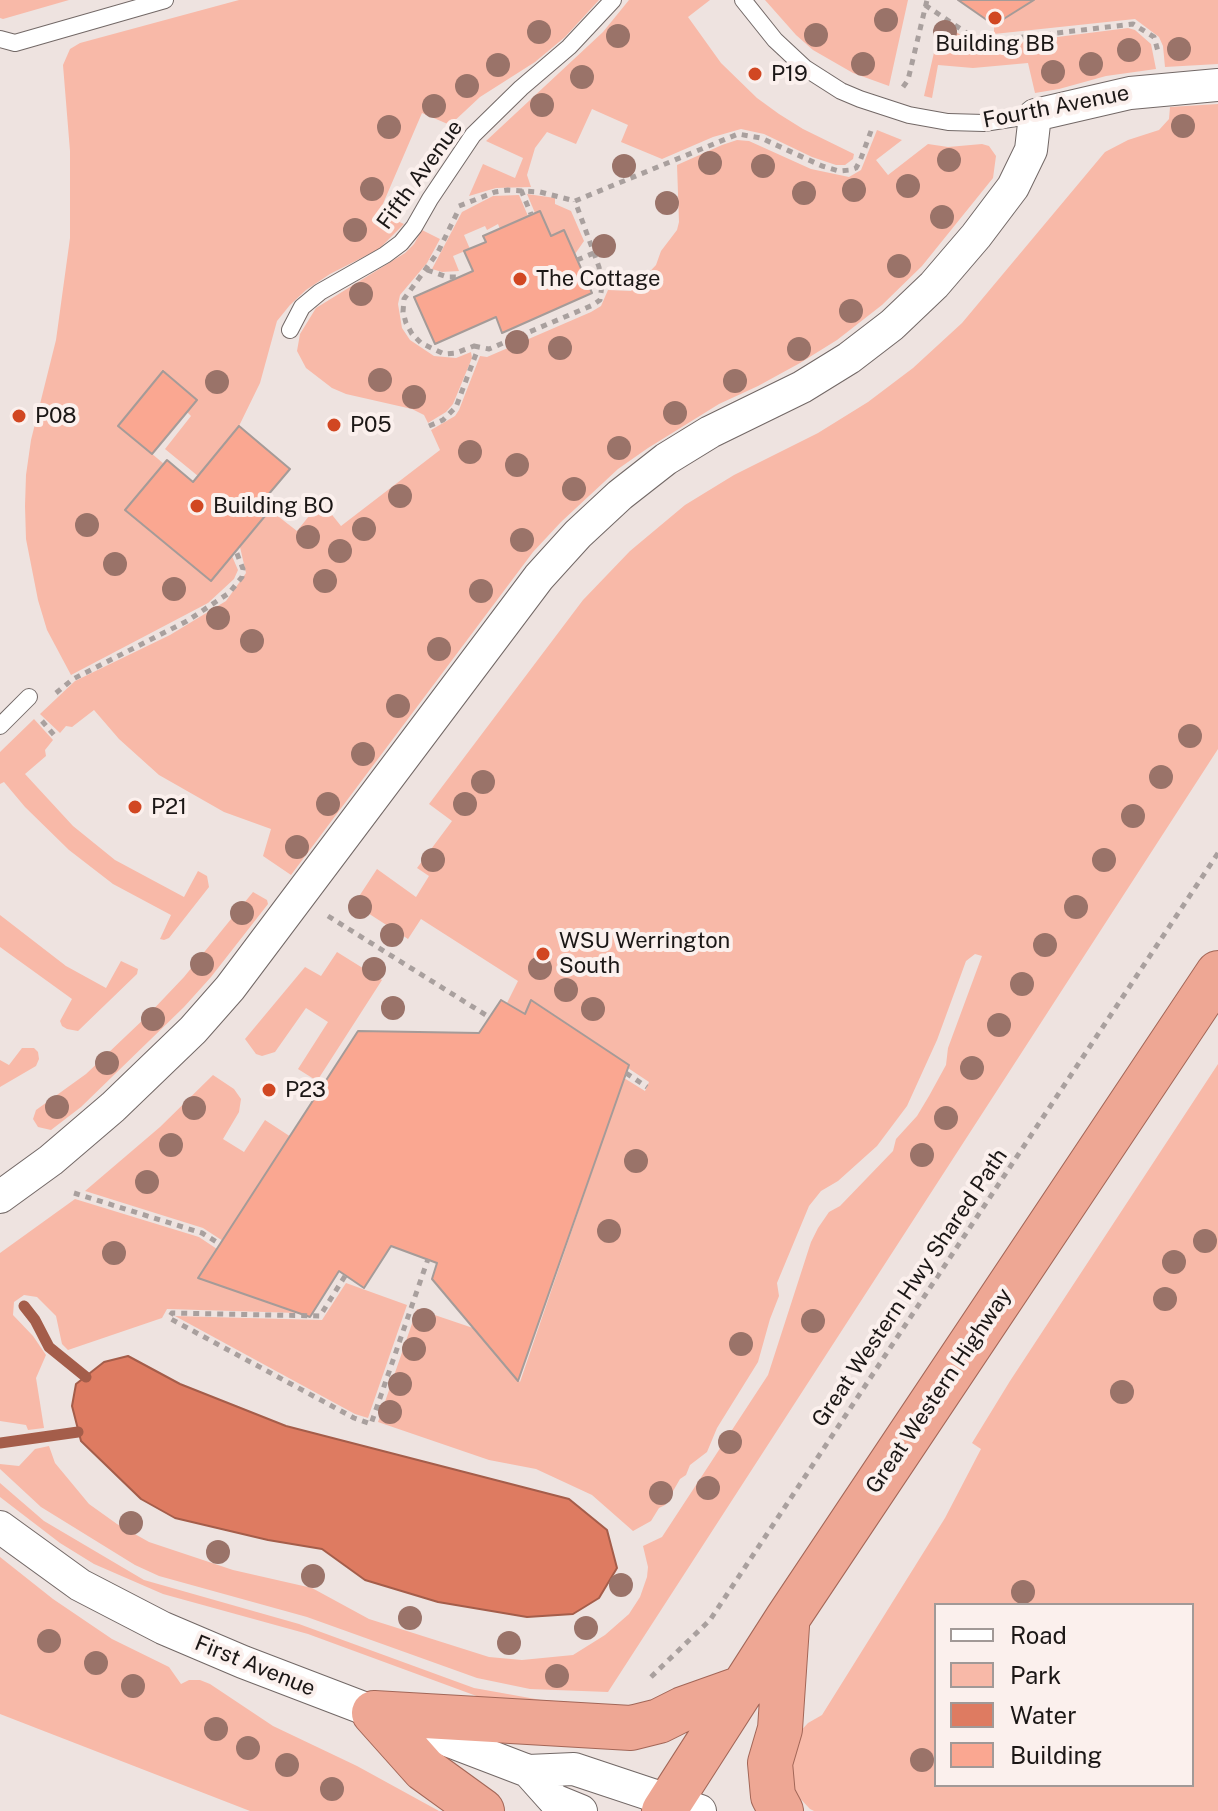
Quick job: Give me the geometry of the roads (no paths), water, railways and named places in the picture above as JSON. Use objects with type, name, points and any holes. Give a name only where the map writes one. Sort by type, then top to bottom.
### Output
[{"type":"highway","name":"Great Western Highway","points":[[678,1808],[745,1687],[787,1619],[1218,973]]},
{"type":"highway","points":[[781,1811],[773,1796],[770,1763],[780,1729],[787,1619]]},
{"type":"highway","points":[[374,1713],[631,1728],[659,1721],[745,1687]]},
{"type":"highway","points":[[374,1713],[424,1769],[482,1811]]},
{"type":"street","name":"Fourth Avenue","points":[[1035,115],[1141,91],[1218,85]]},
{"type":"street","points":[[0,1197],[51,1160],[113,1107],[163,1061],[221,998],[371,804],[539,577],[578,534],[620,495],[666,459],[710,432],[802,387],[849,358],[892,325],[934,285],[1013,187],[1031,150],[1035,115]]},
{"type":"street","name":"First Avenue","points":[[0,1527],[80,1585],[163,1628],[528,1771],[574,1769],[678,1808]]},
{"type":"street","name":"First Avenue","points":[[528,1771],[554,1800],[581,1811]]},
{"type":"lane","points":[[0,39],[15,43],[165,0]]},
{"type":"lane","name":"Fifth Avenue","points":[[290,330],[302,307],[320,292],[401,243],[473,135],[577,40],[613,0]]},
{"type":"lane","name":"Fourth Avenue","points":[[743,0],[775,40],[805,68],[860,99],[909,115],[948,122],[984,123],[1035,115]]},
{"type":"lane","points":[[0,726],[29,697]]},
{"type":"water","points":[[128,1356],[180,1384],[286,1426],[569,1499],[607,1530],[617,1568],[599,1598],[573,1614],[527,1617],[438,1602],[365,1580],[322,1549],[175,1518],[141,1499],[81,1441],[72,1406],[76,1384],[104,1362]]},
{"type":"waterway","points":[[24,1306],[49,1347],[86,1377]]},
{"type":"waterway","points":[[0,1443],[78,1432]]},
{"type":"place","name":"Building BB","points":[[995,18]]},
{"type":"place","name":"P19","points":[[755,74]]},
{"type":"place","name":"The Cottage","points":[[520,279]]},
{"type":"place","name":"P08","points":[[19,416]]},
{"type":"place","name":"P05","points":[[334,425]]},
{"type":"place","name":"Building BO","points":[[197,506]]},
{"type":"place","name":"P21","points":[[135,807]]},
{"type":"place","name":"WSU Werrington South","points":[[543,954]]},
{"type":"place","name":"P23","points":[[269,1090]]}]
